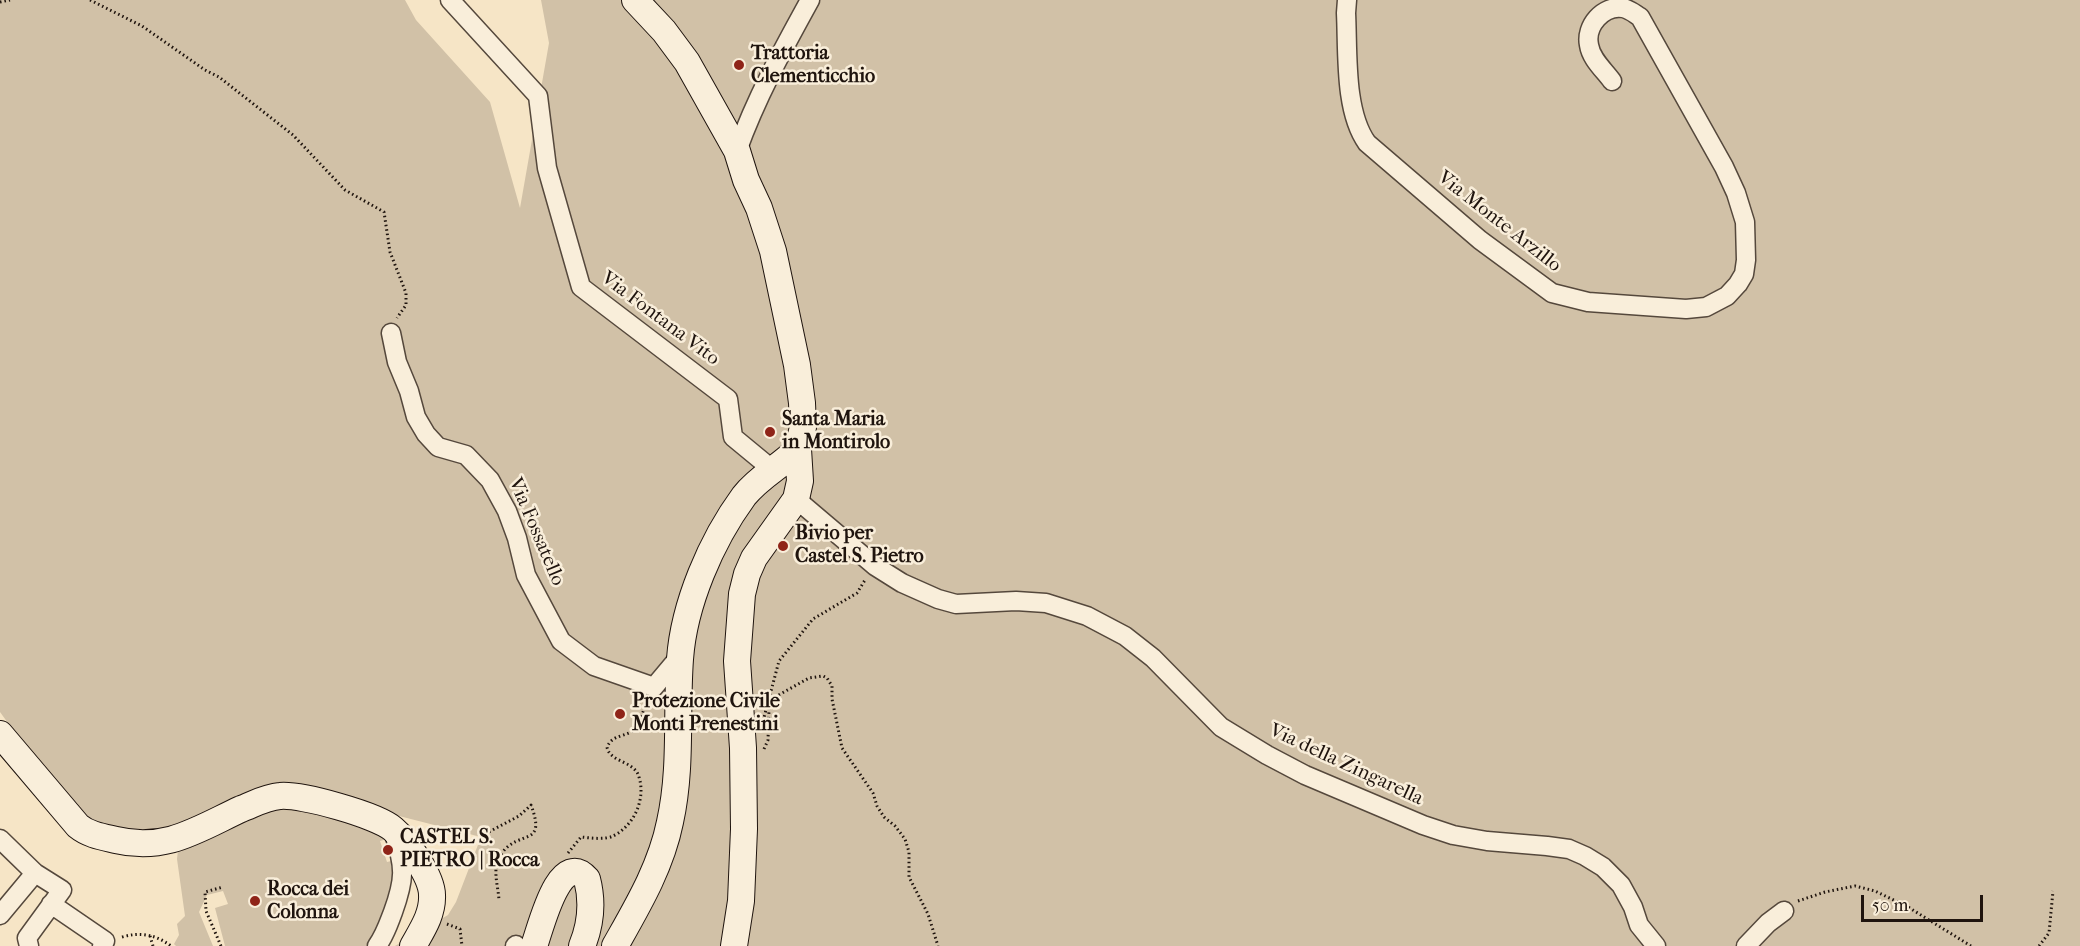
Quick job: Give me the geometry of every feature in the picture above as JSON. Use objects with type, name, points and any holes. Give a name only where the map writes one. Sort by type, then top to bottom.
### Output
[{"type":"street","name":"Via Fontana Vito","points":[[450,0],[538,96],[547,168],[581,287],[728,399],[733,437],[773,470]]},
{"type":"street","points":[[635,0],[664,31],[687,62],[737,152],[773,251],[802,403],[803,427],[798,448],[801,481],[796,499],[754,558],[741,594],[737,661],[743,748],[744,829],[738,923]]},
{"type":"street","points":[[737,152],[770,72],[810,0]]},
{"type":"street","name":"Via Monte Arzillo","points":[[1347,0],[1352,105],[1359,132],[1367,143],[1480,240],[1552,293],[1588,302],[1686,309],[1706,307],[1726,296],[1744,274],[1745,222],[1724,166],[1640,17],[1625,9],[1614,9],[1600,15],[1588,31],[1588,44],[1593,56],[1612,81]]},
{"type":"street","name":"Via Fossatello","points":[[391,333],[397,362],[409,391],[416,417],[426,434],[438,447],[466,455],[490,480],[507,511],[517,538],[526,575],[561,641],[594,666],[654,687]]},
{"type":"street","points":[[615,946],[650,882],[671,821],[679,738],[680,656],[691,603],[708,559],[743,498],[761,478],[780,466],[798,448]]},
{"type":"street","name":"Via della Zingarella","points":[[796,499],[875,566],[902,584],[938,599],[956,604],[1016,601],[1046,603],[1087,616],[1125,636],[1153,658],[1221,727],[1305,775],[1423,825],[1453,835],[1487,841],[1569,849],[1585,856],[1603,867],[1621,885],[1640,925],[1656,946]]},
{"type":"street","points":[[654,687],[680,656]]},
{"type":"street","points":[[0,734],[74,823],[95,835],[132,844],[166,842],[259,801],[285,795],[306,798],[366,816],[393,829],[419,864],[432,891],[430,914],[413,946]]},
{"type":"street","points":[[376,946],[384,936],[403,881],[400,853],[393,829]]},
{"type":"street","points":[[0,839],[35,873],[62,890],[28,942]]},
{"type":"street","points":[[522,946],[556,885],[562,878],[574,872],[584,875],[587,879],[591,901],[588,927],[582,946]]},
{"type":"street","points":[[0,915],[35,873]]},
{"type":"street","points":[[51,904],[104,943]]},
{"type":"street","points":[[1746,946],[1784,910]]},
{"type":"path","points":[[0,2],[10,0]]},
{"type":"path","points":[[90,0],[142,26],[182,55],[219,77],[292,135],[345,190],[384,212],[390,252],[406,293],[406,305],[394,322],[391,333]]},
{"type":"path","points":[[762,725],[779,661],[813,620],[857,593],[875,566]]},
{"type":"path","points":[[763,752],[768,740],[769,709],[775,697],[809,678],[823,676],[827,678],[832,686],[832,699],[842,748],[873,793],[884,817],[905,839],[909,852],[909,877],[928,914],[938,946]]},
{"type":"path","points":[[581,837],[612,837],[627,826],[640,803],[639,773],[633,767],[609,754],[607,747],[610,740],[632,732],[636,727],[654,687]]},
{"type":"path","points":[[481,837],[510,822],[531,805],[536,818],[536,830],[530,837],[516,841],[502,853],[498,862],[495,875],[499,900]]},
{"type":"path","points":[[1784,910],[1802,899],[1855,886],[1892,898],[1971,946]]},
{"type":"path","points":[[221,946],[206,910],[205,892],[223,887]]},
{"type":"path","points":[[2039,946],[2049,933],[2053,891]]},
{"type":"path","points":[[441,928],[444,923],[460,929],[462,946]]},
{"type":"path","points":[[104,943],[137,933],[150,936],[171,946]]},
{"type":"path","points":[[150,936],[153,946]]},
{"type":"shaded area","points":[[0,0],[405,0],[416,20],[490,102],[520,208],[549,43],[541,0],[2080,0],[2080,946],[395,946],[448,915],[456,902],[481,837],[286,787],[156,835],[95,825],[52,784],[0,712]]},
{"type":"shaded area","points":[[301,803],[390,838],[380,841],[387,862],[396,860],[391,894],[379,928],[366,946],[225,946],[215,908],[228,904],[223,891],[207,895],[199,912],[213,946],[176,946],[174,944],[179,935],[177,924],[185,916],[177,859],[178,850],[260,807]]},
{"type":"place","name":"Trattoria Clementicchio","points":[[739,65]]},
{"type":"place","name":"Santa Maria in Montirolo","points":[[770,432]]},
{"type":"place","name":"Bivio per Castel S. Pietro","points":[[783,546]]},
{"type":"place","name":"Protezione Civile Monti Prenestini","points":[[620,714]]},
{"type":"place","name":"CASTEL S. PIETRO | Rocca","points":[[388,850]]},
{"type":"place","name":"Rocca dei Colonna","points":[[255,901]]}]
